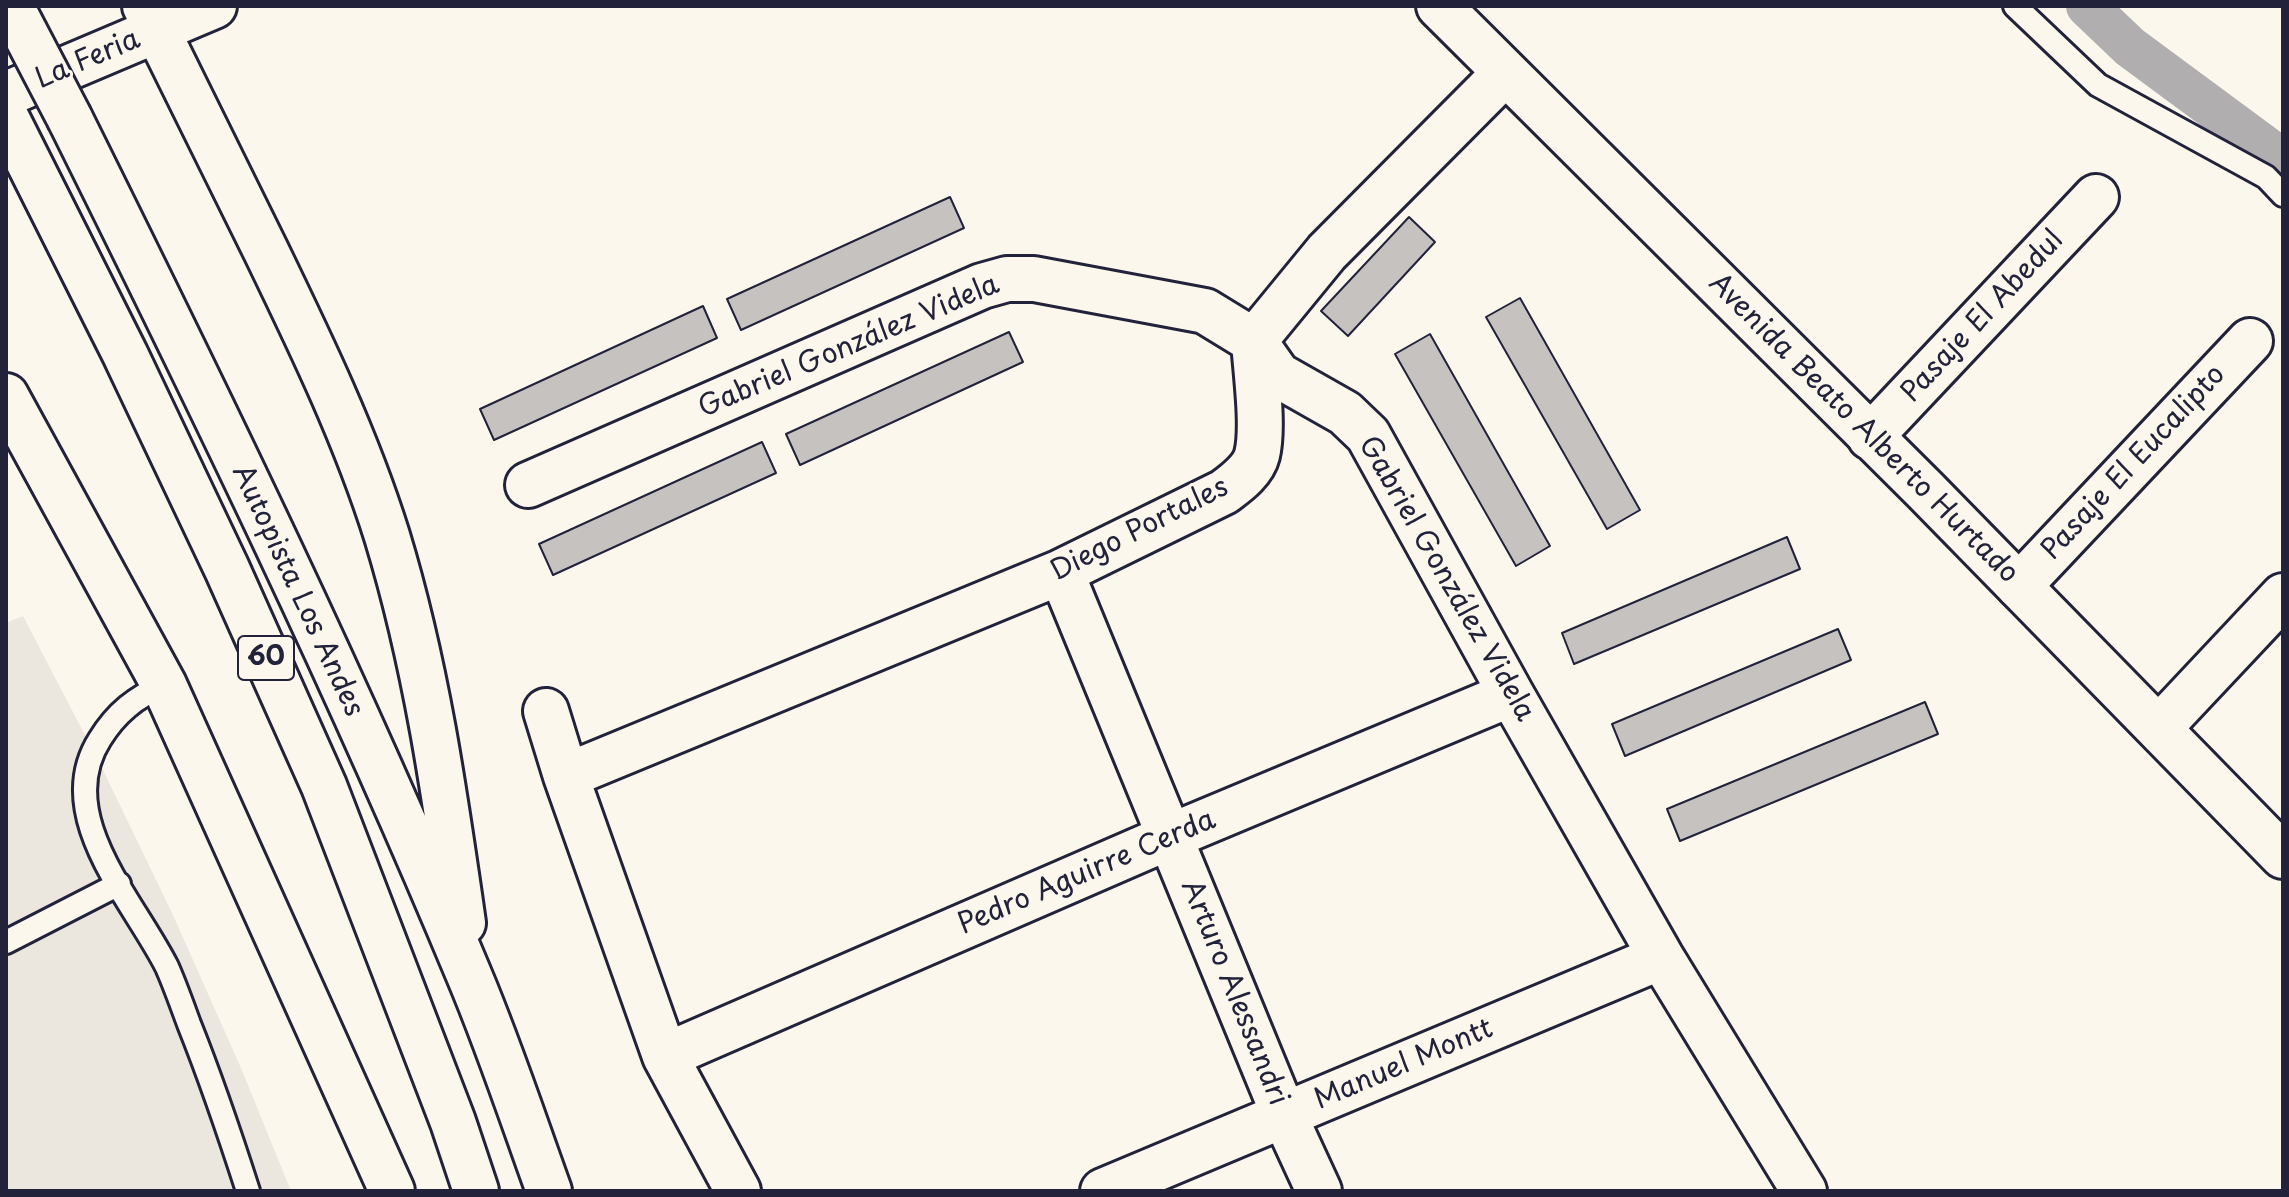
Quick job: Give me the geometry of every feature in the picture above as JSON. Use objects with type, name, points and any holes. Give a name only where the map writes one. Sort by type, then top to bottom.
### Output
[{"type":"main road","name":"Autopista Los Andes","points":[[11,6],[175,329],[283,555],[470,977],[549,1191]]},
{"type":"main road","name":"La Feria","points":[[6,94],[151,18],[214,6]]},
{"type":"main road","name":"Avenida Beato Alberto Hurtado","points":[[1439,6],[2019,586],[2283,856]]},
{"type":"main road","points":[[151,18],[315,350],[353,441],[386,533],[430,706],[470,977]]},
{"type":"main road","points":[[1254,341],[1327,252],[1505,73]]},
{"type":"main road","name":"Autopista Los Andes","points":[[12,130],[132,368],[227,569],[324,786],[453,1122],[476,1191]]},
{"type":"main road","name":"Pasaje El Abedul","points":[[1870,437],[2096,197]]},
{"type":"main road","name":"Gabriel González Videla","points":[[528,485],[982,286],[1007,279],[1034,279],[1205,311],[1254,341],[1278,375],[1345,413],[1368,435],[1661,957],[1804,1191]]},
{"type":"main road","name":"Diego Portales","points":[[566,776],[1061,572],[1224,492],[1245,475],[1257,457],[1259,425],[1254,341]]},
{"type":"main road","name":"Pasaje El Eucalipto","points":[[2019,586],[2250,341]]},
{"type":"main road","points":[[6,396],[164,685],[392,1191]]},
{"type":"main road","name":"Arturo Alessandri","points":[[1061,572],[1284,1115],[1319,1191]]},
{"type":"main road","points":[[2159,728],[2283,596]]},
{"type":"main road","name":"Pedro Aguirre Cerda","points":[[665,1056],[1169,837],[1511,694]]},
{"type":"main road","points":[[546,711],[665,1056],[738,1191]]},
{"type":"main road","name":"Manuel Montt","points":[[1103,1191],[1661,957]]},
{"type":"lane","points":[[2015,6],[2098,85],[2266,177],[2283,195]]},
{"type":"lane","points":[[164,685],[143,694],[109,725],[96,744],[85,789],[90,826],[96,843],[167,967],[200,1050],[248,1191]]},
{"type":"lane","points":[[6,942],[119,884]]},
{"type":"shaded area","points":[[23,616],[100,764],[173,915],[291,1191],[6,1191],[6,623]]},
{"type":"building","points":[[950,197],[964,228],[741,330],[727,299]]},
{"type":"building","points":[[1409,217],[1435,242],[1348,336],[1321,311]]},
{"type":"building","points":[[1520,298],[1640,510],[1607,529],[1486,317]]},
{"type":"building","points":[[703,306],[717,338],[494,440],[480,409]]},
{"type":"building","points":[[1009,332],[1023,362],[800,465],[786,434]]},
{"type":"building","points":[[1430,334],[1550,546],[1516,566],[1395,354]]},
{"type":"building","points":[[762,442],[776,473],[553,575],[539,544]]},
{"type":"building","points":[[1787,537],[1800,569],[1574,664],[1562,633]]},
{"type":"building","points":[[1838,629],[1851,660],[1625,756],[1612,724]]},
{"type":"building","points":[[1925,702],[1938,734],[1680,841],[1667,809]]},
{"type":"waterway","points":[[2087,6],[2130,47],[2283,160]]}]
